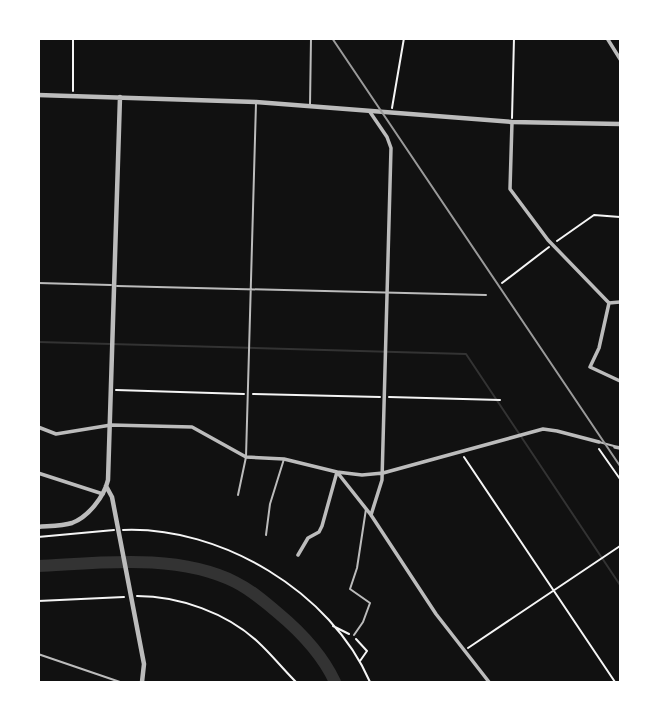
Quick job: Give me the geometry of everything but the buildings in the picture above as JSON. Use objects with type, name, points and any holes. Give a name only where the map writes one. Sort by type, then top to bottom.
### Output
[{"type":"street","points":[[607,38],[621,59]]},
{"type":"street","points":[[38,95],[256,102],[512,122],[621,124]]},
{"type":"street","points":[[38,527],[74,522],[92,508],[106,486],[110,464],[120,97]]},
{"type":"street","points":[[369,110],[391,148],[383,473],[371,515]]},
{"type":"street","points":[[512,122],[510,189],[552,245],[609,303]]},
{"type":"street","points":[[609,303],[621,302]]},
{"type":"street","points":[[609,303],[599,348],[590,367],[621,381]]},
{"type":"street","points":[[38,427],[56,434],[111,425],[192,427],[246,457],[284,459],[362,475],[383,473],[543,429],[557,430],[598,442]]},
{"type":"street","points":[[615,447],[621,448]]},
{"type":"street","points":[[337,472],[371,515],[415,584],[489,682]]},
{"type":"street","points":[[298,555],[308,538],[319,532],[322,526],[337,472]]},
{"type":"street","points":[[38,474],[103,494]]},
{"type":"street","points":[[106,486],[112,497],[144,664],[142,682]]},
{"type":"lane","points":[[310,106],[311,38]]},
{"type":"lane","points":[[238,495],[246,457],[256,102]]},
{"type":"lane","points":[[38,283],[486,295]]},
{"type":"lane","points":[[598,442],[615,447]]},
{"type":"lane","points":[[266,535],[270,504],[284,459]]},
{"type":"lane","points":[[354,635],[363,622],[370,603],[350,589],[357,568],[366,509]]},
{"type":"lane","points":[[38,654],[120,682]]},
{"type":"path","points":[[73,38],[73,96]]},
{"type":"path","points":[[391,112],[404,38]]},
{"type":"path","points":[[512,122],[514,38]]},
{"type":"path","points":[[502,283],[594,215],[621,217]]},
{"type":"path","points":[[112,390],[500,400]]},
{"type":"path","points":[[598,442],[621,479]]},
{"type":"path","points":[[460,452],[615,682]]},
{"type":"path","points":[[38,537],[118,531],[184,536],[216,544],[252,560],[300,594],[323,615],[360,661],[370,682]]},
{"type":"path","points":[[464,650],[621,546]]},
{"type":"path","points":[[136,596],[174,599],[222,617],[257,640],[296,682]]},
{"type":"path","points":[[38,601],[124,597]]},
{"type":"path","points":[[360,661],[367,651]]},
{"type":"waterway","points":[[38,342],[466,354],[620,585]]},
{"type":"waterway","points":[[38,566],[112,562],[164,563],[212,573],[246,589],[287,621],[318,653],[335,682]]},
{"type":"railway","points":[[332,38],[620,466]]}]
